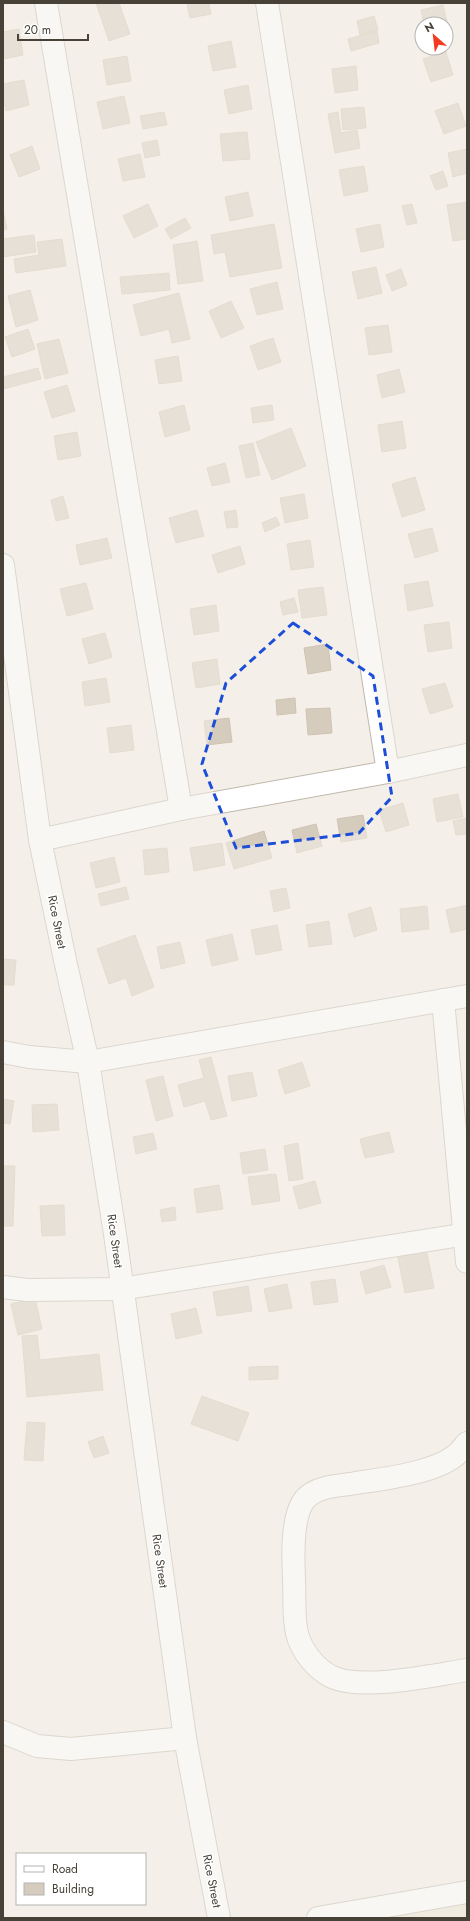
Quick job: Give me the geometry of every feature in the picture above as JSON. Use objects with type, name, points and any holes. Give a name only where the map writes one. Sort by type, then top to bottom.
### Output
[{"type":"street","points":[[46,3],[181,809]]},
{"type":"street","points":[[267,3],[388,772]]},
{"type":"street","name":"Rice Street","points":[[3,565],[40,840],[88,1062],[115,1234],[121,1289],[185,1738],[219,1918]]},
{"type":"street","points":[[40,840],[181,809],[388,772],[467,755]]},
{"type":"street","points":[[3,1052],[29,1057],[88,1062],[467,996]]},
{"type":"street","points":[[444,1000],[466,1234],[467,1262]]},
{"type":"street","points":[[3,1288],[27,1290],[121,1289],[466,1234]]},
{"type":"street","points":[[467,1443],[456,1455],[437,1465],[401,1476],[335,1486],[316,1491],[305,1500],[298,1515],[293,1560],[296,1632],[301,1647],[315,1665],[332,1677],[372,1683],[467,1670]]},
{"type":"street","points":[[3,1732],[37,1746],[71,1749],[185,1738]]},
{"type":"street","points":[[318,1918],[467,1892]]},
{"type":"highlighted area","points":[[293,623],[373,676],[392,797],[359,833],[236,848],[202,764],[226,683]]},
{"type":"shaded area","points":[[467,1902],[467,1918],[366,1918]]},
{"type":"building","points":[[96,3],[119,3],[130,34],[109,41]]},
{"type":"building","points":[[187,3],[209,3],[211,14],[190,18]]},
{"type":"building","points":[[443,5],[446,16],[422,16],[421,10]]},
{"type":"building","points":[[374,16],[378,30],[360,35],[357,21]]},
{"type":"building","points":[[19,29],[23,55],[3,59],[3,32]]},
{"type":"building","points":[[377,31],[379,43],[351,51],[348,39]]},
{"type":"building","points":[[231,41],[236,67],[213,71],[208,46]]},
{"type":"building","points":[[127,56],[131,81],[107,85],[103,60]]},
{"type":"building","points":[[433,56],[447,56],[453,75],[431,82],[423,59]]},
{"type":"building","points":[[356,66],[358,90],[335,93],[332,69]]},
{"type":"building","points":[[24,80],[29,105],[6,111],[3,99],[3,84]]},
{"type":"building","points":[[248,85],[252,109],[229,114],[224,90]]},
{"type":"building","points":[[124,96],[130,123],[103,129],[97,102]]},
{"type":"building","points":[[458,103],[466,126],[444,134],[435,111]]},
{"type":"building","points":[[364,107],[366,128],[343,130],[341,109]]},
{"type":"building","points":[[164,112],[167,125],[143,129],[140,116]]},
{"type":"building","points":[[338,112],[341,133],[357,130],[360,148],[335,153],[328,114]]},
{"type":"building","points":[[247,132],[250,159],[223,161],[220,134]]},
{"type":"building","points":[[157,140],[160,155],[145,158],[142,143]]},
{"type":"building","points":[[32,146],[40,169],[19,177],[10,155]]},
{"type":"building","points":[[467,149],[467,173],[453,177],[448,153]]},
{"type":"building","points":[[140,154],[145,177],[123,181],[118,159]]},
{"type":"building","points":[[364,166],[368,191],[344,196],[339,170]]},
{"type":"building","points":[[443,171],[448,186],[436,190],[430,176]]},
{"type":"building","points":[[248,192],[253,216],[230,221],[225,197]]},
{"type":"building","points":[[467,202],[467,239],[453,241],[447,205]]},
{"type":"building","points":[[148,204],[158,226],[134,238],[123,216]]},
{"type":"building","points":[[412,204],[417,223],[407,225],[402,206]]},
{"type":"building","points":[[3,210],[7,229],[3,230]]},
{"type":"building","points":[[185,218],[191,228],[171,239],[165,229]]},
{"type":"building","points":[[274,224],[282,268],[230,277],[225,252],[214,254],[211,235]]},
{"type":"building","points":[[380,224],[384,247],[361,252],[356,229]]},
{"type":"building","points":[[34,235],[36,252],[3,257],[3,239]]},
{"type":"building","points":[[62,239],[66,266],[16,273],[14,259],[39,255],[37,242]]},
{"type":"building","points":[[197,241],[203,281],[178,284],[173,245]]},
{"type":"building","points":[[376,267],[382,293],[358,299],[352,272]]},
{"type":"building","points":[[401,269],[407,285],[392,291],[386,275]]},
{"type":"building","points":[[169,273],[170,290],[122,294],[120,277]]},
{"type":"building","points":[[277,282],[283,309],[257,315],[250,289]]},
{"type":"building","points":[[30,290],[38,320],[16,327],[8,296]]},
{"type":"building","points":[[179,293],[190,339],[172,343],[169,329],[141,336],[133,305]]},
{"type":"building","points":[[231,301],[244,328],[221,338],[209,311]]},
{"type":"building","points":[[388,325],[392,352],[369,355],[365,328]]},
{"type":"building","points":[[28,329],[35,349],[12,357],[5,337]]},
{"type":"building","points":[[273,338],[281,362],[258,370],[250,346]]},
{"type":"building","points":[[59,339],[68,373],[45,379],[37,344]]},
{"type":"building","points":[[178,356],[182,381],[159,384],[155,360]]},
{"type":"building","points":[[38,368],[41,379],[3,389],[3,377]]},
{"type":"building","points":[[399,369],[405,392],[382,398],[377,375]]},
{"type":"building","points":[[67,385],[75,411],[52,418],[44,392]]},
{"type":"building","points":[[184,405],[190,430],[165,437],[159,412]]},
{"type":"building","points":[[272,405],[274,420],[253,423],[251,408]]},
{"type":"building","points":[[402,421],[406,448],[382,452],[378,425]]},
{"type":"building","points":[[291,428],[306,466],[272,480],[256,442]]},
{"type":"building","points":[[77,432],[81,456],[58,460],[54,436]]},
{"type":"building","points":[[253,443],[260,475],[246,478],[239,446]]},
{"type":"building","points":[[225,463],[230,482],[212,486],[207,468]]},
{"type":"building","points":[[415,477],[425,510],[402,517],[392,484]]},
{"type":"building","points":[[304,494],[308,518],[285,523],[280,498]]},
{"type":"building","points":[[63,496],[69,518],[56,521],[51,500]]},
{"type":"building","points":[[197,510],[204,536],[176,543],[169,518]]},
{"type":"building","points":[[236,510],[238,527],[227,528],[224,512]]},
{"type":"building","points":[[276,517],[280,525],[265,532],[262,523]]},
{"type":"building","points":[[432,528],[438,551],[415,558],[408,534]]},
{"type":"building","points":[[107,538],[112,558],[80,565],[76,545]]},
{"type":"building","points":[[310,540],[314,567],[291,570],[287,544]]},
{"type":"building","points":[[240,546],[245,564],[218,573],[212,555]]},
{"type":"building","points":[[428,581],[433,606],[408,611],[404,585]]},
{"type":"building","points":[[86,583],[93,609],[67,616],[60,589]]},
{"type":"building","points":[[323,587],[327,615],[302,618],[298,590]]},
{"type":"building","points":[[294,598],[298,612],[283,615],[280,602]]},
{"type":"building","points":[[216,605],[219,631],[194,635],[190,609]]},
{"type":"building","points":[[449,622],[452,648],[428,652],[424,625]]},
{"type":"building","points":[[105,633],[112,657],[89,664],[82,639]]},
{"type":"building","points":[[328,644],[331,670],[308,674],[304,648]]},
{"type":"building","points":[[217,659],[220,684],[196,688],[192,663]]},
{"type":"building","points":[[106,678],[110,702],[85,706],[82,682]]},
{"type":"building","points":[[445,683],[453,707],[430,714],[422,689]]},
{"type":"building","points":[[295,698],[296,713],[277,715],[276,700]]},
{"type":"building","points":[[330,708],[332,733],[308,735],[306,709]]},
{"type":"building","points":[[229,718],[232,742],[207,745],[204,721]]},
{"type":"building","points":[[131,725],[134,750],[110,753],[107,728]]},
{"type":"building","points":[[458,794],[463,817],[437,822],[433,799]]},
{"type":"building","points":[[403,803],[409,825],[386,832],[379,810]]},
{"type":"building","points":[[363,815],[367,838],[341,842],[337,819]]},
{"type":"building","points":[[467,818],[467,834],[456,835],[453,821]]},
{"type":"building","points":[[316,824],[322,846],[297,853],[292,830]]},
{"type":"building","points":[[264,831],[272,858],[234,869],[226,843]]},
{"type":"building","points":[[222,843],[225,865],[194,871],[190,848]]},
{"type":"building","points":[[167,848],[169,872],[145,875],[143,850]]},
{"type":"building","points":[[114,857],[120,882],[96,888],[90,863]]},
{"type":"building","points":[[126,887],[129,899],[101,906],[98,894]]},
{"type":"building","points":[[286,888],[290,908],[274,912],[270,891]]},
{"type":"building","points":[[467,905],[467,929],[451,933],[446,910]]},
{"type":"building","points":[[427,906],[429,929],[402,932],[400,909]]},
{"type":"building","points":[[371,907],[377,930],[354,937],[348,914]]},
{"type":"building","points":[[329,921],[332,944],[309,947],[306,925]]},
{"type":"building","points":[[277,925],[282,950],[256,955],[251,930]]},
{"type":"building","points":[[232,934],[238,960],[212,966],[206,940]]},
{"type":"building","points":[[135,935],[154,987],[132,996],[126,978],[109,984],[97,949]]},
{"type":"building","points":[[180,942],[185,963],[161,969],[157,947]]},
{"type":"building","points":[[3,959],[16,960],[14,985],[3,985]]},
{"type":"building","points":[[211,1057],[227,1116],[211,1120],[205,1101],[184,1107],[178,1085],[204,1078],[199,1060]]},
{"type":"building","points":[[302,1062],[310,1086],[285,1094],[278,1070]]},
{"type":"building","points":[[252,1072],[257,1096],[232,1101],[228,1076]]},
{"type":"building","points":[[163,1076],[173,1116],[156,1121],[146,1080]]},
{"type":"building","points":[[3,1099],[14,1101],[10,1124],[3,1123]]},
{"type":"building","points":[[57,1104],[59,1130],[33,1132],[32,1105]]},
{"type":"building","points":[[389,1132],[394,1152],[365,1158],[360,1139]]},
{"type":"building","points":[[153,1133],[157,1149],[136,1154],[133,1137]]},
{"type":"building","points":[[298,1143],[303,1179],[289,1181],[284,1146]]},
{"type":"building","points":[[265,1149],[268,1170],[243,1174],[240,1153]]},
{"type":"building","points":[[3,1166],[15,1166],[13,1226],[3,1226]]},
{"type":"building","points":[[276,1174],[280,1201],[252,1205],[248,1177]]},
{"type":"building","points":[[315,1181],[321,1203],[299,1209],[293,1187]]},
{"type":"building","points":[[219,1185],[223,1209],[197,1213],[194,1189]]},
{"type":"building","points":[[64,1205],[65,1235],[42,1236],[40,1206]]},
{"type":"building","points":[[175,1207],[176,1220],[162,1222],[160,1210]]},
{"type":"building","points":[[425,1243],[434,1288],[405,1293],[396,1248]]},
{"type":"building","points":[[384,1265],[391,1287],[366,1294],[360,1272]]},
{"type":"building","points":[[335,1279],[338,1302],[314,1305],[311,1282]]},
{"type":"building","points":[[287,1284],[292,1308],[269,1312],[264,1289]]},
{"type":"building","points":[[248,1286],[252,1311],[217,1316],[213,1292]]},
{"type":"building","points":[[35,1298],[42,1329],[18,1335],[11,1304]]},
{"type":"building","points":[[196,1308],[202,1333],[176,1339],[171,1314]]},
{"type":"building","points":[[37,1335],[40,1360],[99,1354],[103,1390],[27,1397],[22,1336]]},
{"type":"building","points":[[278,1366],[278,1379],[249,1380],[249,1367]]},
{"type":"building","points":[[202,1396],[249,1413],[238,1441],[191,1424]]},
{"type":"building","points":[[27,1422],[45,1423],[43,1461],[24,1460]]},
{"type":"building","points":[[103,1436],[109,1453],[94,1458],[88,1442]]}]
